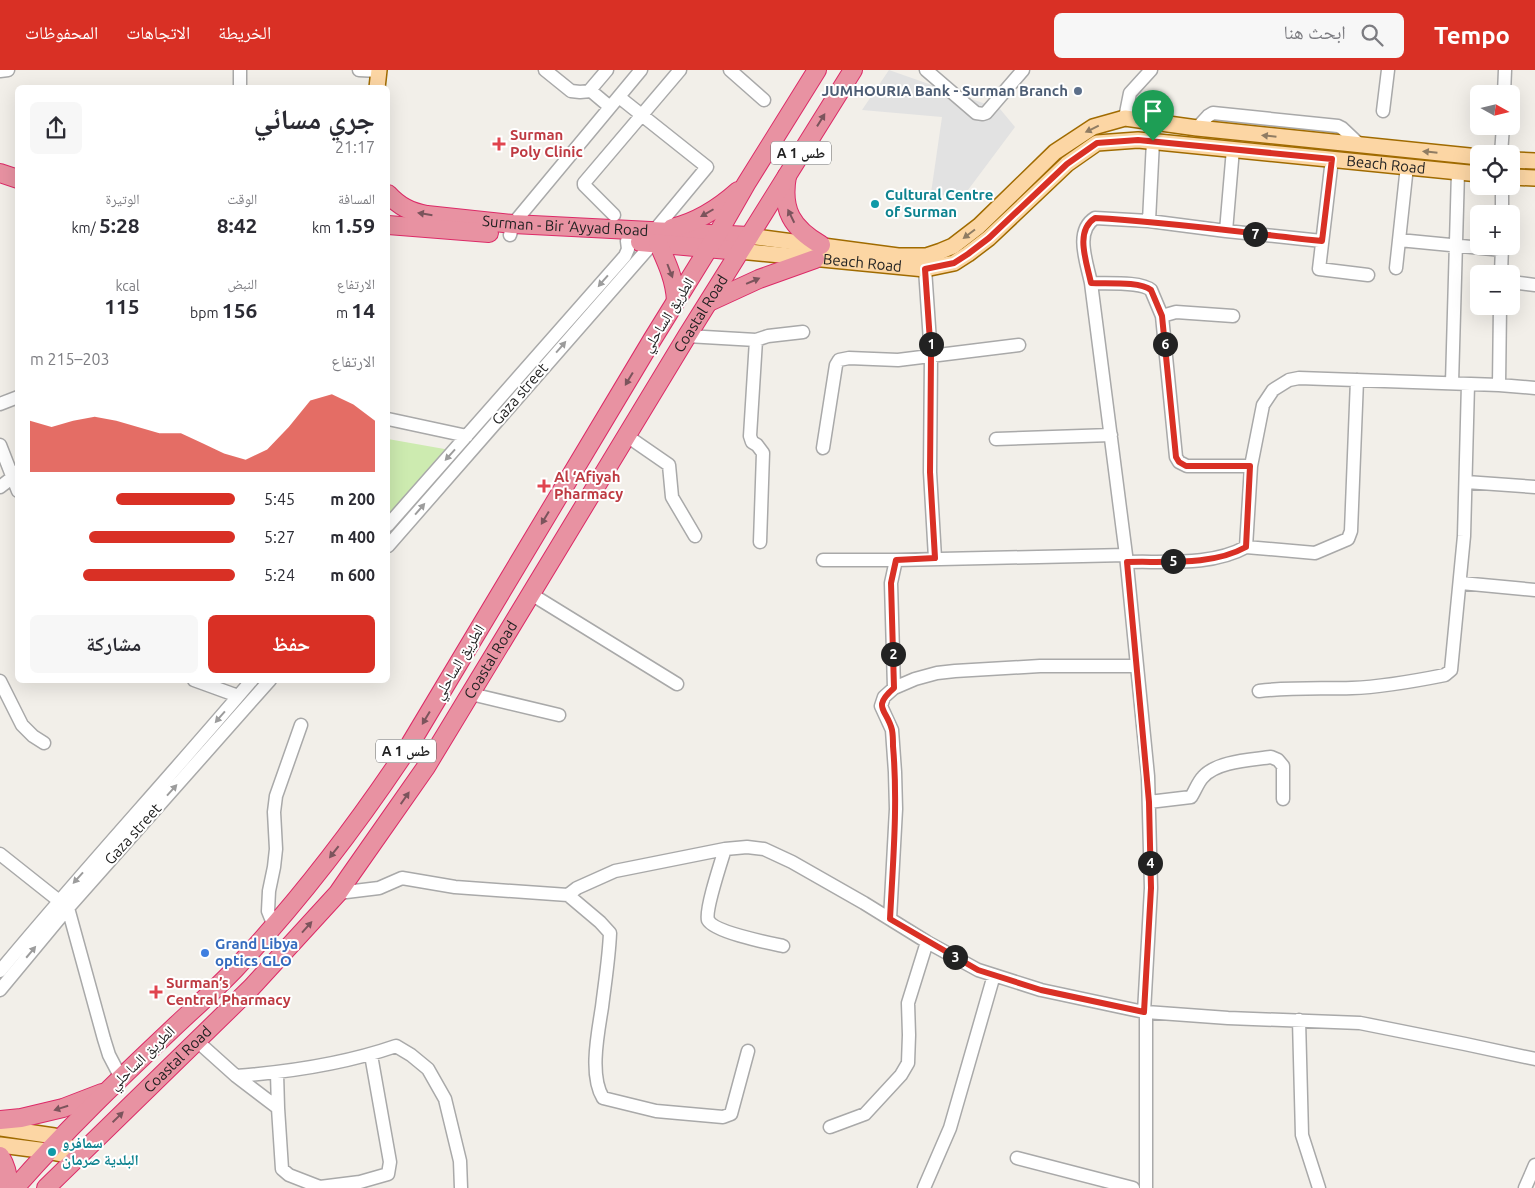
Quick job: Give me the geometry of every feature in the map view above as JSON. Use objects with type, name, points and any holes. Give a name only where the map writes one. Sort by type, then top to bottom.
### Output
[{"type":"highway","name":"الطريق الساحلي","points":[[15,1188],[47,1151],[233,970],[274,926],[367,809],[406,752],[676,301],[714,241],[746,184],[817,70]]},
{"type":"highway","name":"Coastal Road","points":[[46,1188],[251,988],[338,893],[426,767],[686,336],[853,70]]},
{"type":"highway","points":[[0,173],[15,178]]},
{"type":"highway","points":[[708,302],[818,252],[794,224],[787,208],[784,191],[787,174]]},
{"type":"highway","points":[[0,182],[15,187]]},
{"type":"highway","points":[[676,301],[672,273],[655,239],[706,214],[746,184]]},
{"type":"highway","name":"Surman - Bir ‘Ayyad Road","points":[[390,195],[402,207],[418,214],[512,229],[627,241],[655,239]]},
{"type":"highway","name":"Surman - Bir ‘Ayyad Road","points":[[390,225],[512,229],[655,239],[714,241],[749,236]]},
{"type":"highway","name":"Surman - Bir ‘Ayyad Road","points":[[714,241],[740,251]]},
{"type":"highway","points":[[233,970],[251,988]]},
{"type":"highway","points":[[0,1120],[21,1118],[63,1108],[107,1091]]},
{"type":"highway","points":[[0,1156],[8,1174],[8,1188]]},
{"type":"main road","points":[[377,85],[379,71]]},
{"type":"main road","name":"Beach Road","points":[[740,251],[926,256],[941,251],[953,246],[979,226],[1055,152],[1092,127],[1125,118],[1197,128],[1470,156]]},
{"type":"main road","name":"Beach Road","points":[[749,236],[818,252],[925,269],[954,263],[989,238],[1067,164],[1097,143],[1138,140],[1153,141],[1470,173]]},
{"type":"main road","points":[[1520,160],[1535,161]]},
{"type":"main road","points":[[1520,177],[1535,178]]},
{"type":"main road","points":[[0,1128],[47,1134],[60,1139],[76,1157]]},
{"type":"main road","points":[[0,1145],[76,1157]]},
{"type":"street","points":[[0,71],[8,70]]},
{"type":"street","points":[[240,70],[240,85]]},
{"type":"street","points":[[359,70],[379,71]]},
{"type":"street","points":[[545,70],[571,91],[591,91],[642,115]]},
{"type":"street","points":[[591,91],[607,70]]},
{"type":"street","points":[[512,229],[641,70]]},
{"type":"street","points":[[614,215],[584,183],[680,70]]},
{"type":"street","points":[[730,70],[764,100]]},
{"type":"street","points":[[926,70],[976,113],[983,114],[1023,70]]},
{"type":"street","points":[[1383,111],[1388,70]]},
{"type":"street","points":[[1504,85],[1505,70]]},
{"type":"street","points":[[1125,118],[1130,93],[1144,72]]},
{"type":"street","name":"Gaza street","points":[[390,544],[655,239],[707,167],[642,115]]},
{"type":"street","points":[[1149,221],[1153,141]]},
{"type":"street","points":[[1226,231],[1233,149]]},
{"type":"street","points":[[1332,159],[1320,270],[1368,275]]},
{"type":"street","points":[[1396,268],[1407,166]]},
{"type":"street","points":[[1452,383],[1458,172]]},
{"type":"street","points":[[1146,1188],[1145,1012],[1151,888],[1149,802],[1127,558],[1091,283],[1083,243],[1085,231],[1089,222],[1095,218],[1149,221],[1322,241]]},
{"type":"street","points":[[1399,240],[1470,247]]},
{"type":"street","name":"Gaza street","points":[[390,524],[625,256],[628,249],[627,241]]},
{"type":"street","points":[[925,269],[931,356],[930,472],[935,558]]},
{"type":"street","points":[[1091,283],[1139,285],[1151,290],[1162,316],[1176,457],[1179,462],[1186,466],[1250,466]]},
{"type":"street","points":[[1520,283],[1535,285]]},
{"type":"street","points":[[1162,316],[1176,312],[1233,316]]},
{"type":"street","points":[[1499,385],[1500,315]]},
{"type":"street","points":[[686,336],[756,340],[803,332]]},
{"type":"street","points":[[756,340],[750,436],[752,442],[757,445],[763,454],[760,542]]},
{"type":"street","points":[[823,448],[836,365],[839,360],[849,358],[898,360],[1019,345]]},
{"type":"street","points":[[1246,547],[1250,466],[1263,405],[1272,390],[1289,380],[1299,378],[1535,388]]},
{"type":"street","points":[[823,560],[1127,558],[1210,560],[1237,552],[1246,547],[1315,553],[1348,538],[1351,531],[1357,380]]},
{"type":"street","points":[[1259,690],[1376,686],[1449,673],[1452,666],[1465,529],[1468,384]]},
{"type":"street","points":[[0,404],[15,398]]},
{"type":"street","points":[[390,419],[467,436]]},
{"type":"street","points":[[996,439],[1111,435]]},
{"type":"street","points":[[627,436],[669,465],[672,497],[694,536]]},
{"type":"street","points":[[0,445],[15,474],[0,487]]},
{"type":"street","points":[[1466,482],[1535,486]]},
{"type":"street","points":[[894,688],[891,583],[896,560]]},
{"type":"street","points":[[1461,583],[1535,590]]},
{"type":"street","points":[[531,594],[677,684]]},
{"type":"street","points":[[890,919],[896,809],[895,772],[892,730],[881,706],[884,697],[894,688],[930,675],[955,671],[1040,666],[1137,666]]},
{"type":"street","points":[[0,681],[22,725],[33,736],[44,742]]},
{"type":"street","points":[[202,683],[238,696]]},
{"type":"street","name":"Gaza street","points":[[0,990],[63,905],[249,683]]},
{"type":"street","name":"Gaza street","points":[[0,970],[63,905],[267,683]]},
{"type":"street","points":[[471,694],[559,715]]},
{"type":"street","points":[[274,926],[268,911],[269,891],[276,848],[274,812],[276,796],[301,725]]},
{"type":"street","points":[[1149,802],[1191,797],[1203,776],[1214,768],[1226,764],[1271,757],[1278,760],[1284,766],[1283,800]]},
{"type":"street","points":[[568,895],[577,888],[615,871],[725,849],[756,848],[777,854],[978,970],[1041,990],[1145,1012],[1228,1018],[1360,1023],[1535,1060]]},
{"type":"street","points":[[725,849],[708,908],[708,919],[713,926],[724,931],[783,946]]},
{"type":"street","points":[[0,854],[63,905],[109,1055],[121,1078]]},
{"type":"street","points":[[338,893],[379,888],[402,878],[456,887],[568,895],[610,933],[595,1055],[598,1090],[603,1098],[656,1111],[723,1117],[731,1114],[748,1051]]},
{"type":"street","points":[[830,1127],[865,1114],[901,1075],[908,1062],[908,1003],[927,942]]},
{"type":"street","points":[[924,1188],[950,1128],[994,976]]},
{"type":"street","points":[[1299,1020],[1302,1135],[1319,1188]]},
{"type":"street","points":[[197,1041],[236,1076],[278,1108]]},
{"type":"street","points":[[236,1076],[277,1073],[370,1055],[396,1046],[428,1069],[445,1099],[460,1161],[461,1188]]},
{"type":"street","points":[[277,1073],[280,1158],[285,1173],[320,1187],[360,1182],[388,1174],[390,1162],[370,1055]]},
{"type":"street","points":[[1017,1158],[1133,1188]]},
{"type":"street","points":[[1525,1188],[1535,1164]]},
{"type":"green space","points":[[390,439],[450,450],[390,519]]},
{"type":"shaded area","points":[[889,70],[1000,109],[1015,127],[962,198],[931,193],[942,117],[862,110]]},
{"type":"place","name":"JUMHOURIA Bank - Surman Branch","points":[[1078,91]]},
{"type":"place","name":"Surman Poly Clinic","points":[[499,144]]},
{"type":"place","name":"Cultural Centre of Surman","points":[[875,204]]},
{"type":"place","name":"Al ‘Afiyah Pharmacy","points":[[544,486]]},
{"type":"place","name":"Grand Libya optics GLO","points":[[205,953]]},
{"type":"place","name":"Surman’s Central Pharmacy","points":[[156,992]]},
{"type":"place","name":"سمافرو البلدية صرمان","points":[[52,1152]]},
{"type":"route","points":[[1138,140],[1153,141],[1332,159],[1322,241],[1149,221],[1095,218],[1089,222],[1085,231],[1083,243],[1091,283],[1139,285],[1148,288],[1151,290],[1162,316],[1176,457],[1179,462],[1186,466],[1250,466],[1246,547],[1237,552],[1210,560],[1127,562],[1149,802],[1151,888],[1144,1012],[1041,990],[978,970],[890,919],[896,809],[895,772],[892,730],[881,706],[884,697],[894,688],[891,583],[896,560],[935,558],[930,472],[931,356],[925,269],[954,263],[968,254],[989,238],[1067,164],[1097,143],[1138,140]]}]
